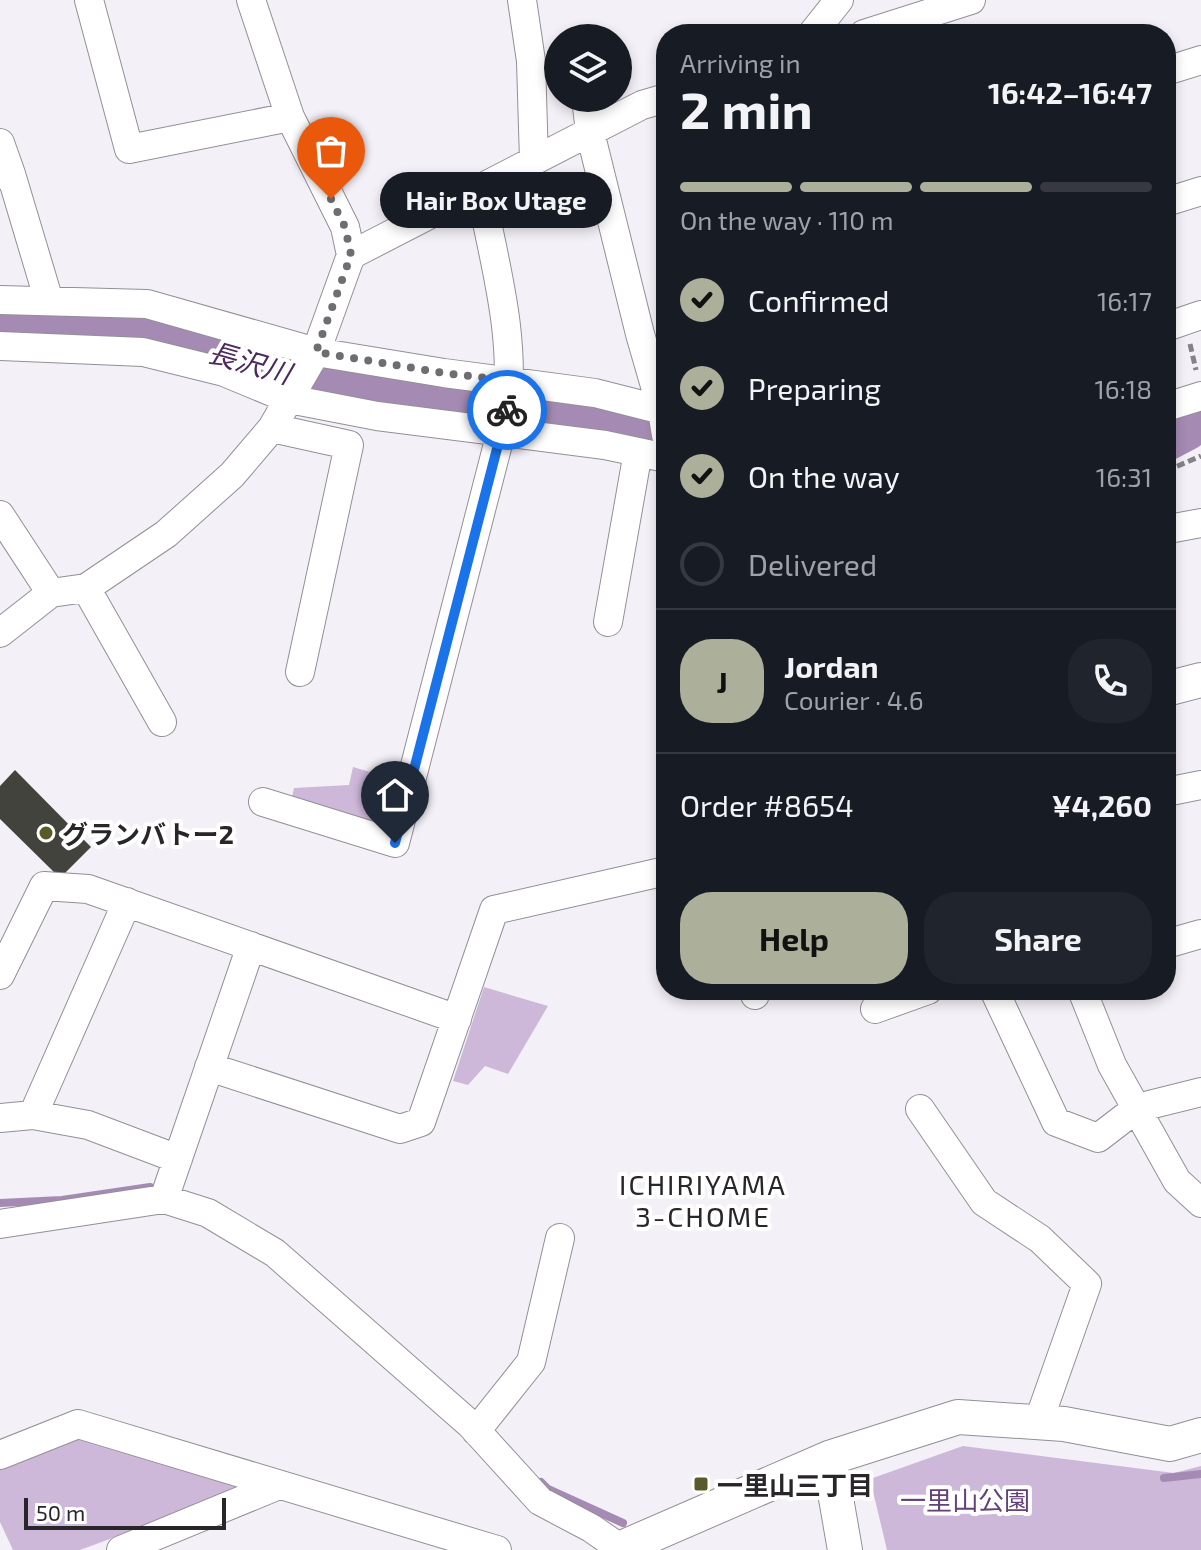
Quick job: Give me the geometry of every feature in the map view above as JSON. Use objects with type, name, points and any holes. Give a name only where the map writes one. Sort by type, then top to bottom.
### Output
[{"type":"street","points":[[89,0],[129,149],[290,117]]},
{"type":"street","points":[[0,633],[51,593],[86,588],[166,534],[232,475],[272,428],[315,353],[351,255],[345,227],[290,117],[251,0]]},
{"type":"street","points":[[522,0],[531,61],[534,161]]},
{"type":"street","points":[[820,24],[839,0]]},
{"type":"street","points":[[909,18],[971,0]]},
{"type":"street","points":[[1176,68],[1201,60]]},
{"type":"street","points":[[351,255],[642,105],[656,101]]},
{"type":"street","points":[[588,112],[590,132],[656,388]]},
{"type":"street","points":[[0,143],[6,174],[49,301]]},
{"type":"street","points":[[263,802],[395,843],[502,430],[511,381],[508,333],[480,188]]},
{"type":"street","points":[[1176,199],[1201,191]]},
{"type":"street","points":[[0,300],[147,304],[315,353],[595,393],[656,416]]},
{"type":"street","points":[[0,346],[143,352],[224,372],[289,398],[377,416],[502,430],[656,456]]},
{"type":"street","points":[[1176,400],[1199,385]]},
{"type":"street","points":[[272,428],[349,445],[300,672]]},
{"type":"street","points":[[608,622],[638,452]]},
{"type":"street","points":[[1,519],[51,593]]},
{"type":"street","points":[[86,588],[162,722]]},
{"type":"street","points":[[1176,686],[1201,680]]},
{"type":"street","points":[[1176,790],[1201,785]]},
{"type":"street","points":[[209,1067],[400,1129],[421,1122],[494,910],[656,873]]},
{"type":"street","points":[[0,975],[44,886],[88,889],[457,1019]]},
{"type":"street","points":[[33,1115],[127,902]]},
{"type":"street","points":[[1176,941],[1201,934]]},
{"type":"street","points":[[164,1199],[251,946]]},
{"type":"street","points":[[875,1009],[900,1000]]},
{"type":"street","points":[[999,1000],[1056,1122],[1098,1138],[1137,1108],[1201,1092]]},
{"type":"street","points":[[1086,1000],[1112,1065],[1177,1181],[1201,1203]]},
{"type":"street","points":[[920,1109],[984,1202],[1040,1239],[1087,1284],[1038,1423]]},
{"type":"street","points":[[0,1118],[33,1115],[88,1125],[178,1159]]},
{"type":"street","points":[[0,1224],[164,1199],[208,1213],[275,1253],[476,1431],[540,1501],[591,1528],[618,1549],[829,1458],[958,1417],[1064,1424],[1170,1444],[1201,1435]]},
{"type":"street","points":[[476,1431],[531,1362],[560,1238]]},
{"type":"street","points":[[0,1455],[78,1424],[497,1550]]},
{"type":"street","points":[[829,1458],[845,1550]]},
{"type":"street","points":[[121,1550],[279,1485]]},
{"type":"street","points":[[439,1550],[466,1539]]},
{"type":"path","points":[[1183,321],[1199,385]]},
{"type":"path","points":[[1176,467],[1201,456]]},
{"type":"green space","points":[[353,767],[397,780],[389,809],[370,821],[291,802],[294,788],[349,785]]},
{"type":"green space","points":[[484,987],[548,1006],[508,1074],[485,1066],[468,1085],[453,1081]]},
{"type":"green space","points":[[78,1424],[250,1487],[80,1550],[13,1550],[0,1522],[0,1462]]},
{"type":"green space","name":"一里山公園","points":[[963,1446],[1174,1473],[1201,1466],[1201,1550],[887,1550],[870,1479]]},
{"type":"building","name":"グランバトー2","points":[[15,770],[91,847],[60,878],[0,819],[0,786]]},
{"type":"waterway","name":"長沢川","points":[[0,330],[140,328],[284,375],[544,411],[642,434]]},
{"type":"waterway","name":"長沢川","points":[[1176,432],[1185,427]]},
{"type":"waterway","points":[[0,1203],[62,1200],[150,1187]]},
{"type":"waterway","points":[[1164,1478],[1201,1474]]},
{"type":"waterway","points":[[541,1482],[548,1489],[623,1523]]},
{"type":"way so far","points":[[331,199],[345,227],[351,255],[316,352],[511,381],[507,410]]},
{"type":"place","name":"Hair Box Utage","points":[[331,199]]},
{"type":"place","name":"グランバトー2","points":[[46,833]]},
{"type":"place","name":"一里山三丁目","points":[[701,1484]]},
{"type":"district","name":"ICHIRIYAMA 3-CHOME","points":[[703,1200]]},
{"type":"route","points":[[395,843],[507,410]]}]
